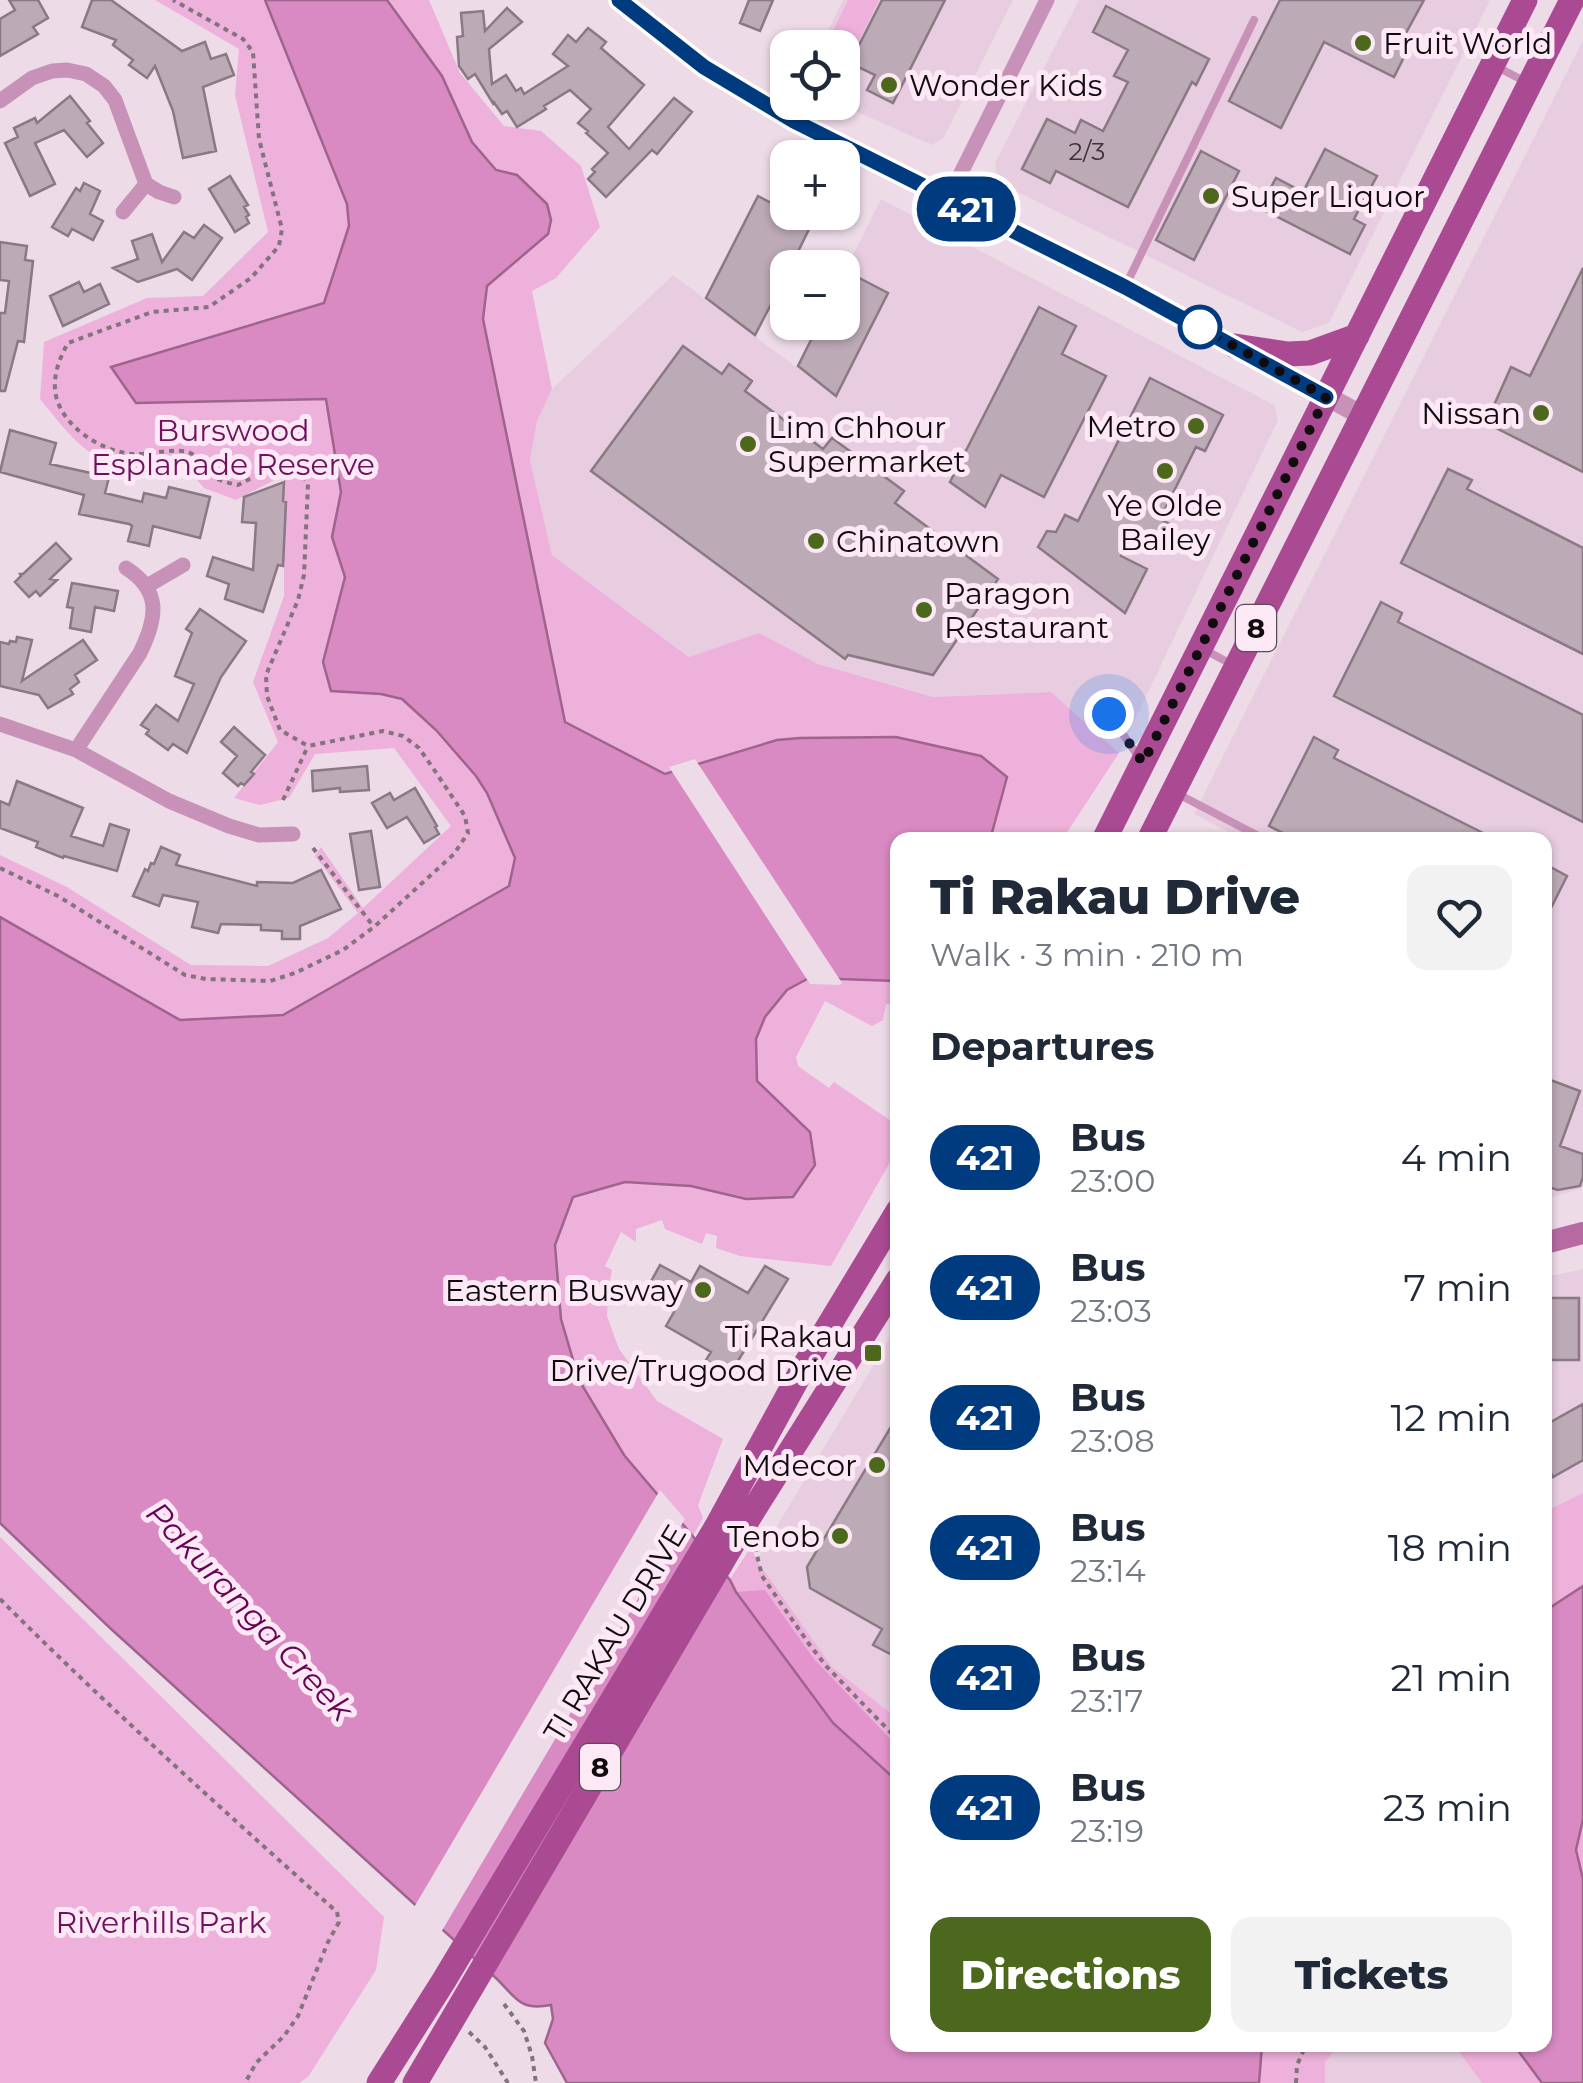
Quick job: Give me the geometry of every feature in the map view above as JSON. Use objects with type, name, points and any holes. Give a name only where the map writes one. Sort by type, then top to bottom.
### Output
[{"type":"main road","name":"8","points":[[1108,832],[1526,0]]},
{"type":"main road","name":"8","points":[[1154,832],[1572,0]]},
{"type":"main road","points":[[1235,346],[1288,354],[1310,353],[1357,336]]},
{"type":"main road","name":"TI RAKAU DRIVE","points":[[736,1534],[802,1370],[890,1224]]},
{"type":"main road","points":[[1552,1240],[1583,1233]]},
{"type":"main road","name":"TI RAKAU DRIVE","points":[[379,2083],[454,1989],[890,1293]]},
{"type":"main road","name":"TI RAKAU DRIVE","points":[[414,2083],[454,1989]]},
{"type":"street","points":[[618,0],[704,67],[803,126],[1125,287],[1363,416]]},
{"type":"street","points":[[948,199],[1047,0]]},
{"type":"street","points":[[0,101],[32,78],[52,71],[86,74],[104,86],[114,100],[146,184],[174,197]]},
{"type":"street","points":[[123,212],[146,184]]},
{"type":"street","points":[[147,586],[183,564]]},
{"type":"street","points":[[76,750],[148,638],[154,607],[147,586],[126,568]]},
{"type":"street","points":[[0,724],[76,750],[169,801],[230,826],[259,834],[293,834]]},
{"type":"lane","points":[[1125,287],[1254,20]]},
{"type":"lane","points":[[1492,65],[1530,84]]},
{"type":"lane","points":[[1200,648],[1236,667]]},
{"type":"lane","points":[[1109,714],[1143,763]]},
{"type":"lane","points":[[1174,792],[1251,832]]},
{"type":"path","points":[[0,868],[58,896],[185,975],[270,982],[344,950],[374,928],[454,854],[468,833],[465,816],[419,748],[403,736],[383,732],[308,746],[280,730],[266,696],[266,675],[298,600],[304,575],[308,484],[296,463],[284,461],[238,486],[210,476],[196,456],[185,451],[131,454],[84,437],[56,399],[55,377],[68,343],[152,312],[209,307],[251,278],[279,246],[282,229],[259,139],[253,52],[244,39],[173,0]]},
{"type":"path","points":[[283,800],[308,746]]},
{"type":"path","points":[[313,848],[374,928]]},
{"type":"path","points":[[736,1534],[827,1668],[890,1732]]},
{"type":"path","points":[[0,1598],[78,1676],[337,1912],[339,1922],[298,2016],[256,2063],[245,2083]]},
{"type":"path","points":[[504,2004],[524,2031],[536,2083]]},
{"type":"path","points":[[465,2029],[485,2047],[508,2083]]},
{"type":"path","points":[[1296,2083],[1303,2052]]},
{"type":"shaded area","points":[[843,0],[1013,0],[944,137],[932,145],[860,113],[860,30],[828,30]]},
{"type":"shaded area","points":[[1079,0],[1490,0],[1329,323],[1302,332],[997,182],[995,163]]},
{"type":"shaded area","points":[[1583,40],[1583,1188],[1552,1197],[1552,832],[1229,832],[1194,814]]},
{"type":"shaded area","points":[[881,199],[1274,405],[1278,420],[1119,753],[1051,692],[933,697],[818,664],[759,633],[690,657],[552,555],[530,459],[537,421],[552,389],[673,275],[796,367],[810,340],[860,340],[860,250],[856,250]]},
{"type":"shaded area","points":[[1583,1269],[1583,1493],[1552,1508],[1552,1276]]},
{"type":"shaded area","points":[[890,1338],[890,1713],[832,1667],[756,1561]]},
{"type":"shaded area","points":[[765,1590],[814,1659],[890,1739],[890,1774],[833,1723],[736,1592]]},
{"type":"shaded area","points":[[1333,2052],[1459,2052],[1482,2083],[1325,2083],[1325,2062]]},
{"type":"green space","name":"Burswood Esplanade Reserve","points":[[155,0],[429,0],[460,73],[504,126],[541,131],[581,166],[600,227],[556,278],[532,291],[552,389],[537,421],[530,460],[552,555],[689,657],[759,633],[818,664],[933,697],[1051,692],[1119,753],[1067,832],[890,832],[890,1004],[886,1004],[883,1020],[872,1026],[825,1001],[796,1057],[798,1066],[829,1088],[834,1082],[890,1120],[890,1162],[831,1266],[740,1256],[716,1248],[717,1236],[706,1233],[702,1244],[665,1229],[662,1220],[636,1229],[636,1242],[621,1232],[605,1266],[612,1270],[607,1316],[619,1349],[657,1401],[723,1439],[698,1505],[703,1518],[693,1536],[730,1579],[751,1547],[832,1667],[890,1713],[890,1889],[0,1200],[0,855],[67,887],[191,965],[268,966],[328,938],[358,913],[315,856],[321,847],[363,908],[451,826],[394,748],[315,754],[289,798],[260,805],[234,798],[278,742],[253,682],[284,596],[284,475],[236,500],[204,488],[184,465],[141,469],[113,465],[78,442],[40,399],[44,342],[147,298],[203,296],[268,232],[235,95],[239,49]]},
{"type":"green space","points":[[848,0],[879,0],[860,39],[860,30],[833,30]]},
{"type":"green space","points":[[1583,1493],[1583,2083],[1482,2083],[1459,2052],[1552,2052],[1552,1508]]},
{"type":"green space","name":"Riverhills Park","points":[[0,1537],[384,1917],[376,1970],[308,2077],[299,2083],[0,2083]]},
{"type":"green space","points":[[1023,2052],[1333,2052],[1325,2062],[1325,2083],[1037,2083]]},
{"type":"water","name":"Pakuranga Creek","points":[[265,0],[387,0],[442,76],[472,142],[496,170],[517,175],[547,204],[551,220],[548,234],[487,286],[483,319],[565,722],[665,774],[777,740],[896,737],[981,756],[1007,777],[992,832],[890,832],[890,981],[809,978],[787,990],[765,1017],[756,1039],[757,1081],[810,1132],[815,1165],[793,1197],[746,1199],[691,1186],[625,1182],[573,1197],[555,1245],[561,1319],[579,1380],[624,1455],[730,1580],[833,1723],[890,1775],[890,2052],[1261,2052],[1259,2083],[567,2083],[545,2043],[553,2019],[551,2005],[526,2005],[515,1998],[0,1523],[0,917],[180,1020],[283,1015],[509,886],[515,858],[487,793],[436,730],[402,699],[331,691],[323,662],[345,577],[332,537],[341,492],[326,399],[136,403],[111,367],[324,303],[349,226],[347,204]]},
{"type":"water","points":[[1583,1586],[1583,1819],[1576,1850],[1583,1879],[1583,2083],[1542,2083],[1519,2052],[1552,2052],[1552,1606]]},
{"type":"pier","points":[[695,759],[840,985],[810,984],[669,767]]},
{"type":"pier","points":[[660,1490],[685,1519],[440,1934],[413,1909]]},
{"type":"building","points":[[9,0],[38,0],[48,18],[33,27],[38,34],[0,56],[0,19],[15,10]]},
{"type":"building","points":[[92,0],[111,0],[182,51],[205,42],[211,59],[226,54],[234,75],[203,87],[216,151],[183,158],[173,111],[155,66],[147,78],[129,65],[133,60],[113,45],[116,40],[82,27]]},
{"type":"building","points":[[749,0],[773,0],[760,31],[740,23]]},
{"type":"building","points":[[882,0],[945,0],[893,103],[867,90],[875,75],[860,68],[860,43]]},
{"type":"building","points":[[1280,0],[1424,0],[1406,33],[1414,37],[1394,77],[1324,42],[1281,128],[1229,101]]},
{"type":"building","points":[[1106,6],[1209,59],[1196,85],[1192,82],[1128,207],[1056,171],[1050,183],[1022,169],[1047,119],[1075,133],[1081,120],[1103,131],[1128,82],[1114,76],[1128,50],[1093,32]]},
{"type":"building","points":[[507,8],[522,22],[489,49],[492,84],[506,75],[516,91],[521,88],[524,94],[568,66],[553,54],[568,35],[576,42],[588,28],[606,42],[601,48],[644,85],[608,127],[629,149],[674,98],[692,112],[657,154],[652,150],[606,197],[588,179],[608,153],[578,123],[591,109],[570,90],[517,127],[507,111],[502,114],[493,101],[494,105],[475,74],[468,79],[459,66],[457,37],[463,36],[461,13],[483,11],[485,31]]},
{"type":"building","points":[[70,96],[103,143],[87,157],[64,130],[35,143],[55,184],[30,196],[5,143],[18,137],[14,128],[35,118],[37,123]]},
{"type":"building","points":[[1325,149],[1377,176],[1354,219],[1365,225],[1350,254],[1260,208],[1276,178],[1303,192]]},
{"type":"building","points":[[1201,151],[1239,171],[1194,260],[1156,240]]},
{"type":"building","points":[[230,176],[248,205],[244,207],[249,215],[249,223],[235,232],[209,189]]},
{"type":"building","points":[[84,183],[100,191],[90,214],[103,221],[93,240],[72,229],[68,236],[52,227],[76,188],[80,191]]},
{"type":"building","points":[[758,196],[770,202],[770,230],[809,230],[799,250],[770,250],[770,306],[755,335],[706,298]]},
{"type":"building","points":[[204,225],[222,238],[192,280],[177,269],[138,282],[113,268],[138,259],[132,241],[152,234],[162,262],[184,232],[194,238]]},
{"type":"building","points":[[0,242],[27,246],[25,260],[33,261],[24,342],[18,341],[5,391],[0,391],[0,313],[5,313],[9,281],[0,280]]},
{"type":"building","points":[[1583,268],[1583,472],[1486,423],[1511,367],[1530,376]]},
{"type":"building","points":[[860,278],[888,293],[836,396],[798,366],[811,340],[860,340]]},
{"type":"building","points":[[79,282],[84,292],[100,284],[109,304],[63,326],[50,296]]},
{"type":"building","points":[[1039,307],[1076,326],[1062,354],[1106,376],[1044,497],[1001,475],[985,507],[950,482]]},
{"type":"building","name":"Chinatown","points":[[683,346],[722,374],[729,364],[752,381],[745,391],[823,449],[832,438],[904,491],[895,503],[998,579],[933,675],[848,655],[845,659],[591,471]]},
{"type":"building","points":[[1150,378],[1223,415],[1205,451],[1196,447],[1160,519],[1174,526],[1166,544],[1136,528],[1121,556],[1147,569],[1125,613],[1038,547],[1047,531],[1056,532],[1065,515],[1078,521]]},
{"type":"building","points":[[10,430],[56,443],[50,464],[109,477],[105,493],[142,502],[144,493],[166,498],[169,487],[210,497],[200,538],[153,526],[149,546],[128,541],[132,526],[129,524],[79,514],[84,495],[0,472]]},
{"type":"building","points":[[1448,469],[1472,480],[1467,489],[1583,548],[1583,654],[1401,563]]},
{"type":"building","points":[[284,482],[283,566],[278,565],[263,612],[225,599],[229,584],[207,576],[213,557],[253,570],[256,523],[242,522],[244,497]]},
{"type":"building","points":[[56,543],[71,559],[50,579],[57,580],[40,596],[36,591],[29,597],[15,582]]},
{"type":"building","points":[[72,583],[118,591],[114,611],[95,607],[91,632],[70,628],[73,608],[67,607]]},
{"type":"building","points":[[1381,602],[1402,613],[1398,622],[1583,715],[1583,822],[1334,696]]},
{"type":"building","points":[[200,609],[246,641],[221,677],[187,753],[173,744],[168,750],[146,734],[149,730],[141,725],[156,705],[178,721],[194,684],[175,676],[192,633],[186,629]]},
{"type":"building","points":[[17,637],[32,640],[22,681],[83,640],[97,660],[75,675],[79,682],[70,689],[73,694],[48,708],[39,695],[0,686],[0,642],[16,642]]},
{"type":"building","points":[[234,727],[265,755],[251,772],[254,774],[238,786],[223,773],[237,756],[221,742]]},
{"type":"building","points":[[1314,737],[1338,750],[1334,758],[1481,832],[1281,832],[1269,826]]},
{"type":"building","points":[[367,766],[369,790],[313,791],[312,771]]},
{"type":"building","points":[[17,781],[83,808],[71,836],[103,846],[110,824],[129,830],[117,871],[63,858],[36,847],[38,842],[0,828],[0,801],[9,805]]},
{"type":"building","points":[[415,788],[439,834],[424,843],[407,817],[387,828],[372,803],[390,793],[394,800]]},
{"type":"building","points":[[371,831],[380,887],[359,890],[350,834]]},
{"type":"building","points":[[161,847],[180,855],[176,865],[257,886],[257,882],[293,883],[321,870],[341,909],[300,926],[300,939],[282,939],[282,931],[261,930],[261,925],[221,924],[218,933],[192,927],[198,902],[163,895],[159,906],[133,896]]},
{"type":"building","points":[[1552,868],[1567,876],[1552,906]]},
{"type":"building","points":[[1552,1081],[1580,1091],[1560,1146],[1583,1154],[1583,1177],[1580,1186],[1552,1188]]},
{"type":"building","points":[[660,1265],[691,1282],[700,1266],[748,1293],[765,1266],[788,1279],[730,1374],[706,1360],[711,1352],[666,1326],[674,1312],[644,1294]]},
{"type":"building","points":[[1552,1298],[1579,1298],[1579,1360],[1552,1360]]},
{"type":"building","points":[[1583,1404],[1583,1460],[1553,1477],[1552,1475],[1552,1421]]},
{"type":"building","points":[[890,1428],[890,1654],[873,1645],[882,1629],[810,1588],[807,1567]]},
{"type":"bus line","name":"421","points":[[619,0],[704,67],[794,121],[1125,287],[1326,397]]},
{"type":"place","name":"Fruit World","points":[[1363,43]]},
{"type":"place","name":"Wonder Kids","points":[[889,85]]},
{"type":"place","name":"Super Liquor","points":[[1211,196]]},
{"type":"place","name":"Nissan","points":[[1541,413]]},
{"type":"place","name":"Metro","points":[[1196,426]]},
{"type":"place","name":"Lim Chhour Supermarket","points":[[748,444]]},
{"type":"place","name":"Ye Olde Bailey","points":[[1165,471]]},
{"type":"place","name":"Chinatown","points":[[816,541]]},
{"type":"place","name":"Paragon Restaurant","points":[[924,610]]},
{"type":"place","name":"Eastern Busway","points":[[703,1290]]},
{"type":"place","name":"Ti Rakau Drive/Trugood Drive","points":[[873,1353]]},
{"type":"place","name":"Mdecor","points":[[877,1465]]},
{"type":"place","name":"Tenob","points":[[840,1536]]},
{"type":"route","points":[[1109,714],[1143,763],[1326,397],[1200,327]]}]
